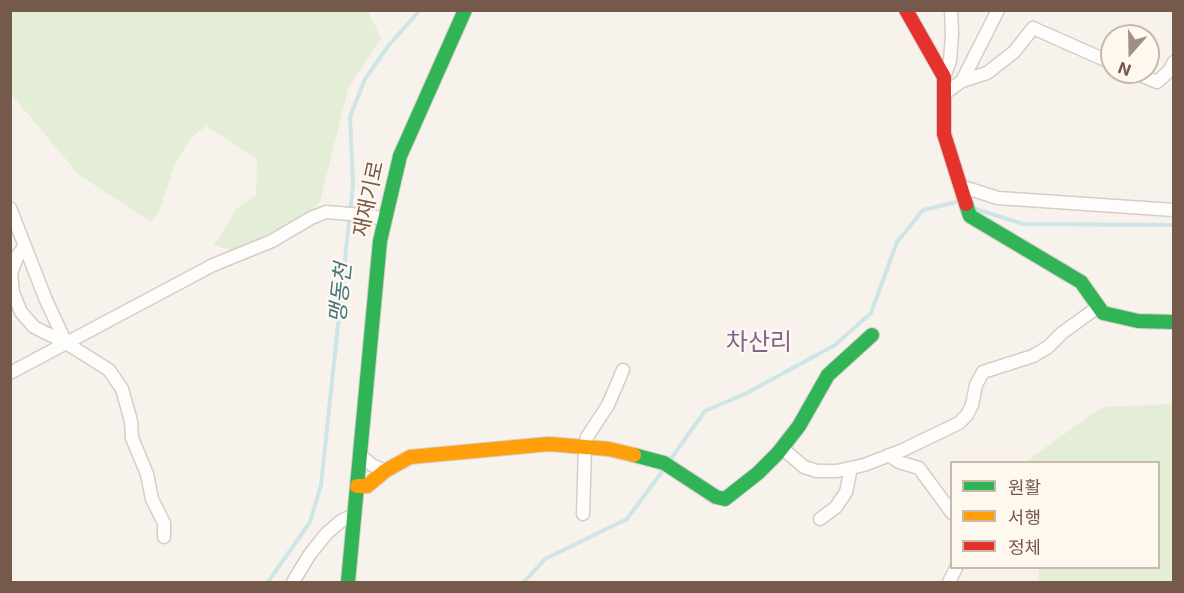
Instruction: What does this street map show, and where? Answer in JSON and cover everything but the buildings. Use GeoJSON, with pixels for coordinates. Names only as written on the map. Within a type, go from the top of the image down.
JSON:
{"type":"FeatureCollection","features":[{"type":"Feature","properties":{"kind":"street"},"geometry":{"type":"LineString","coordinates":[[906,10],[944,77]]}},
{"type":"Feature","properties":{"kind":"street"},"geometry":{"type":"LineString","coordinates":[[951,10],[950,61],[944,77],[944,134],[970,216],[1081,282],[1102,313],[1138,321],[1173,322]]}},
{"type":"Feature","properties":{"kind":"street"},"geometry":{"type":"LineString","coordinates":[[962,81],[998,10]]}},
{"type":"Feature","properties":{"kind":"street","name":"재재기로"},"geometry":{"type":"LineString","coordinates":[[348,582],[380,241],[400,156],[434,76],[464,14]]}},
{"type":"Feature","properties":{"kind":"street"},"geometry":{"type":"LineString","coordinates":[[944,94],[962,81],[987,73],[1014,52],[1033,28],[1100,58]]}},
{"type":"Feature","properties":{"kind":"street"},"geometry":{"type":"LineString","coordinates":[[1160,79],[1169,71],[1173,62]]}},
{"type":"Feature","properties":{"kind":"street"},"geometry":{"type":"LineString","coordinates":[[961,192],[998,198],[1173,210]]}},
{"type":"Feature","properties":{"kind":"street"},"geometry":{"type":"LineString","coordinates":[[10,208],[46,300],[66,343]]}},
{"type":"Feature","properties":{"kind":"street"},"geometry":{"type":"LineString","coordinates":[[10,373],[213,265],[272,241],[311,218],[326,212],[363,214],[385,219]]}},
{"type":"Feature","properties":{"kind":"street"},"geometry":{"type":"LineString","coordinates":[[25,246],[18,255],[11,273],[13,293],[21,312],[34,327],[66,343],[109,370],[122,389],[131,421],[132,438],[144,467],[152,498],[164,524],[164,537]]}},
{"type":"Feature","properties":{"kind":"street"},"geometry":{"type":"LineString","coordinates":[[782,448],[804,467],[817,471],[851,468],[890,454],[959,423],[967,415],[972,405],[976,385],[982,372],[1033,356],[1048,347],[1062,333],[1098,307]]}},
{"type":"Feature","properties":{"kind":"street"},"geometry":{"type":"LineString","coordinates":[[357,486],[367,486],[385,471],[410,457],[549,444],[609,449],[669,466],[716,497],[725,499],[759,473],[782,448],[799,426],[828,375],[872,335]]}},
{"type":"Feature","properties":{"kind":"street"},"geometry":{"type":"LineString","coordinates":[[583,514],[587,437],[608,405],[622,370]]}},
{"type":"Feature","properties":{"kind":"street"},"geometry":{"type":"LineString","coordinates":[[890,454],[899,462],[919,468],[950,512]]}},
{"type":"Feature","properties":{"kind":"street"},"geometry":{"type":"LineString","coordinates":[[360,455],[372,465],[385,471]]}},
{"type":"Feature","properties":{"kind":"street"},"geometry":{"type":"LineString","coordinates":[[820,519],[836,507],[846,492],[851,468]]}},
{"type":"Feature","properties":{"kind":"street"},"geometry":{"type":"LineString","coordinates":[[293,582],[310,554],[327,533],[341,521],[354,515]]}},
{"type":"Feature","properties":{"kind":"green space"},"geometry":{"type":"Polygon","coordinates":[[[10,11],[368,11],[381,38],[348,89],[320,202],[295,227],[233,251],[214,245],[237,208],[256,195],[257,159],[206,126],[191,138],[174,166],[159,212],[151,222],[79,175],[11,94],[10,11]]]}},
{"type":"Feature","properties":{"kind":"green space"},"geometry":{"type":"Polygon","coordinates":[[[1173,404],[1173,582],[1038,582],[1039,569],[1160,569],[1160,461],[1026,461],[1102,407],[1173,404]]]}},
{"type":"Feature","properties":{"kind":"waterway","name":"맹동천"},"geometry":{"type":"LineString","coordinates":[[268,582],[310,522],[321,485],[353,184],[350,117],[365,79],[389,45],[420,10]]}},
{"type":"Feature","properties":{"kind":"waterway"},"geometry":{"type":"LineString","coordinates":[[670,460],[705,411],[747,393],[835,345],[871,313],[897,242],[923,210],[960,203]]}},
{"type":"Feature","properties":{"kind":"waterway"},"geometry":{"type":"LineString","coordinates":[[973,208],[1023,224],[1174,225]]}},
{"type":"Feature","properties":{"kind":"waterway"},"geometry":{"type":"LineString","coordinates":[[524,582],[545,559],[627,519],[664,469]]}},
{"type":"Feature","properties":{"kind":"traffic: fast"},"geometry":{"type":"LineString","coordinates":[[348,582],[380,241],[400,156],[465,10]]}},
{"type":"Feature","properties":{"kind":"traffic: fast"},"geometry":{"type":"LineString","coordinates":[[966,204],[970,216],[1081,282],[1103,313],[1138,321],[1174,322]]}},
{"type":"Feature","properties":{"kind":"traffic: fast"},"geometry":{"type":"LineString","coordinates":[[634,455],[664,463],[716,497],[725,499],[758,473],[778,453],[799,426],[828,375],[872,335]]}},
{"type":"Feature","properties":{"kind":"traffic: slow"},"geometry":{"type":"LineString","coordinates":[[357,486],[367,486],[385,471],[410,457],[549,444],[609,449],[634,455]]}},
{"type":"Feature","properties":{"kind":"traffic: jam"},"geometry":{"type":"LineString","coordinates":[[906,10],[944,77],[944,134],[966,204]]}},
{"type":"Feature","properties":{"kind":"district","name":"차산리"},"geometry":{"type":"Point","coordinates":[759,343]}}]}
